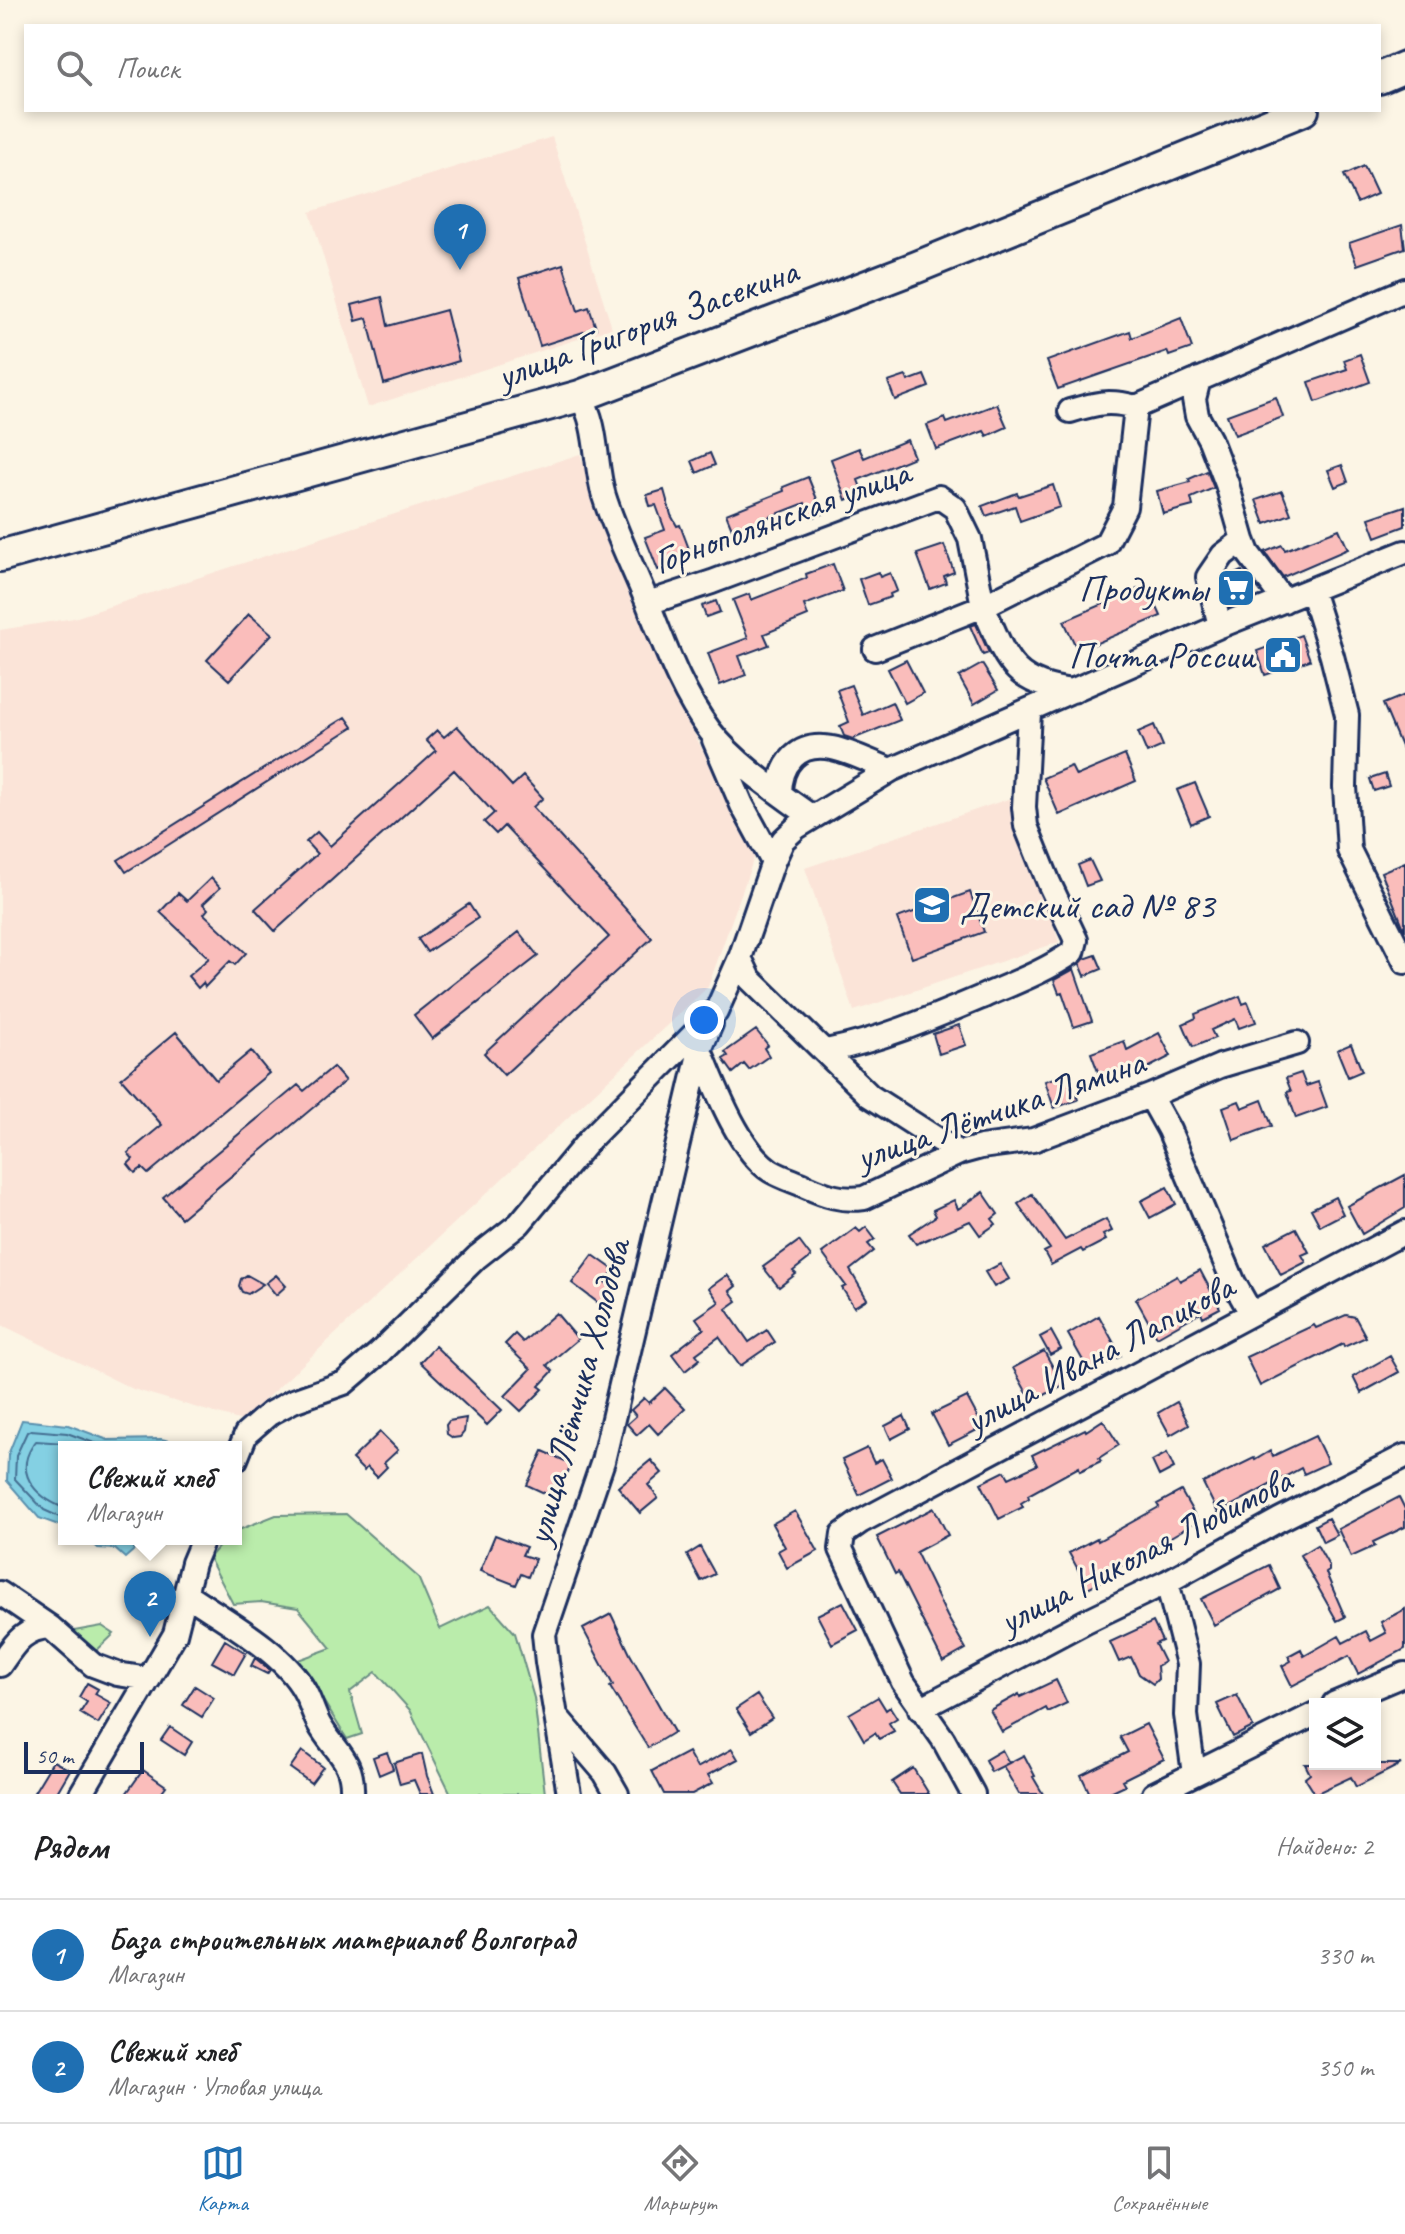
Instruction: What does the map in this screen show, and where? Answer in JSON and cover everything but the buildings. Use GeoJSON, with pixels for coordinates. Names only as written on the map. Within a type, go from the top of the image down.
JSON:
{"type":"FeatureCollection","features":[{"type":"Feature","properties":{"kind":"main road"},"geometry":{"type":"LineString","coordinates":[[1381,77],[1405,67]]}},
{"type":"Feature","properties":{"kind":"main road","name":"улица Григория Засекина"},"geometry":{"type":"LineString","coordinates":[[0,556],[580,396],[917,267],[1298,112]]}},
{"type":"Feature","properties":{"kind":"street"},"geometry":{"type":"LineString","coordinates":[[1070,411],[1102,402],[1136,407],[1405,290]]}},
{"type":"Feature","properties":{"kind":"street"},"geometry":{"type":"LineString","coordinates":[[1199,379],[1194,399],[1197,416],[1227,484],[1243,540],[1248,553],[1284,601]]}},
{"type":"Feature","properties":{"kind":"street"},"geometry":{"type":"LineString","coordinates":[[580,396],[590,412],[597,470],[605,499],[648,603],[682,683],[711,732],[742,805],[773,862]]}},
{"type":"Feature","properties":{"kind":"street"},"geometry":{"type":"LineString","coordinates":[[875,649],[983,606],[1106,544],[1125,507],[1136,407]]}},
{"type":"Feature","properties":{"kind":"street","name":"Горнополянская улица"},"geometry":{"type":"LineString","coordinates":[[648,603],[939,497],[955,508],[970,539],[983,606]]}},
{"type":"Feature","properties":{"kind":"street"},"geometry":{"type":"LineString","coordinates":[[1220,626],[1208,577],[1223,555],[1243,540]]}},
{"type":"Feature","properties":{"kind":"street","name":"улица Лётчика Холодова"},"geometry":{"type":"LineString","coordinates":[[569,1794],[544,1634],[603,1461],[700,1050],[740,958],[783,840],[812,817],[891,770],[1220,626],[1405,552]]}},
{"type":"Feature","properties":{"kind":"street"},"geometry":{"type":"LineString","coordinates":[[1311,590],[1347,715],[1345,787],[1349,850],[1405,962]]}},
{"type":"Feature","properties":{"kind":"street"},"geometry":{"type":"LineString","coordinates":[[983,606],[1005,656],[1022,677],[1047,689],[1073,692]]}},
{"type":"Feature","properties":{"kind":"street"},"geometry":{"type":"LineString","coordinates":[[826,1051],[876,1039],[924,1021],[1046,968],[1073,952],[1076,940],[1026,826],[1024,807],[1029,712]]}},
{"type":"Feature","properties":{"kind":"street"},"geometry":{"type":"LineString","coordinates":[[711,732],[780,794],[812,817]]}},
{"type":"Feature","properties":{"kind":"street"},"geometry":{"type":"LineString","coordinates":[[780,794],[780,777],[785,765],[799,753],[815,747],[832,748],[891,770]]}},
{"type":"Feature","properties":{"kind":"street"},"geometry":{"type":"LineString","coordinates":[[740,958],[750,979],[870,1096],[959,1153]]}},
{"type":"Feature","properties":{"kind":"street"},"geometry":{"type":"LineString","coordinates":[[242,1444],[246,1434],[269,1414],[293,1401],[344,1383],[379,1353],[477,1257],[519,1224],[590,1139],[716,1012]]}},
{"type":"Feature","properties":{"kind":"street","name":"улица Лётчика Лямина"},"geometry":{"type":"LineString","coordinates":[[700,1050],[718,1094],[750,1151],[770,1170],[829,1196],[847,1200],[864,1198],[959,1153],[1033,1140],[1220,1066],[1297,1043]]}},
{"type":"Feature","properties":{"kind":"street"},"geometry":{"type":"LineString","coordinates":[[1150,1096],[1169,1130],[1234,1283],[1251,1313]]}},
{"type":"Feature","properties":{"kind":"street","name":"улица Ивана Лапикова"},"geometry":{"type":"LineString","coordinates":[[920,1709],[903,1682],[841,1549],[843,1534],[860,1522],[1405,1232]]}},
{"type":"Feature","properties":{"kind":"street","name":"улица Николая Любимова"},"geometry":{"type":"LineString","coordinates":[[920,1709],[1405,1456]]}},
{"type":"Feature","properties":{"kind":"street"},"geometry":{"type":"LineString","coordinates":[[81,1794],[175,1634],[201,1545]]}},
{"type":"Feature","properties":{"kind":"street"},"geometry":{"type":"LineString","coordinates":[[1167,1582],[1188,1664],[1186,1715],[1194,1774]]}},
{"type":"Feature","properties":{"kind":"street"},"geometry":{"type":"LineString","coordinates":[[0,1593],[50,1627],[93,1665],[117,1674],[149,1679]]}},
{"type":"Feature","properties":{"kind":"street"},"geometry":{"type":"LineString","coordinates":[[185,1593],[278,1657],[303,1688],[319,1724],[344,1757],[353,1778],[352,1794]]}},
{"type":"Feature","properties":{"kind":"street"},"geometry":{"type":"LineString","coordinates":[[0,1665],[17,1641],[36,1627],[50,1627]]}},
{"type":"Feature","properties":{"kind":"street"},"geometry":{"type":"LineString","coordinates":[[1348,1698],[1405,1674]]}},
{"type":"Feature","properties":{"kind":"street"},"geometry":{"type":"LineString","coordinates":[[920,1709],[943,1739],[973,1794]]}},
{"type":"Feature","properties":{"kind":"street"},"geometry":{"type":"LineString","coordinates":[[1154,1794],[1309,1717]]}},
{"type":"Feature","properties":{"kind":"street"},"geometry":{"type":"LineString","coordinates":[[558,1718],[605,1773],[617,1794]]}},
{"type":"Feature","properties":{"kind":"shaded area"},"geometry":{"type":"Polygon","coordinates":[[[552,137],[612,328],[368,407],[310,212],[552,137]]]}},
{"type":"Feature","properties":{"kind":"shaded area"},"geometry":{"type":"Polygon","coordinates":[[[580,454],[676,697],[755,855],[708,987],[242,1421],[133,1389],[0,1324],[0,630],[74,618],[580,454]]]}},
{"type":"Feature","properties":{"kind":"shaded area","name":"Детский сад № 83"},"geometry":{"type":"Polygon","coordinates":[[[1011,798],[1059,942],[854,1011],[805,868],[1011,798]]]}},
{"type":"Feature","properties":{"kind":"green space"},"geometry":{"type":"Polygon","coordinates":[[[346,1514],[418,1577],[440,1629],[490,1605],[515,1633],[534,1698],[545,1794],[451,1794],[410,1710],[376,1672],[350,1692],[362,1734],[347,1739],[298,1660],[331,1648],[298,1608],[261,1602],[233,1604],[209,1558],[220,1545],[242,1545],[242,1529],[276,1515],[346,1514]]]}},
{"type":"Feature","properties":{"kind":"green space"},"geometry":{"type":"Polygon","coordinates":[[[102,1626],[114,1634],[92,1655],[74,1631],[102,1626]]]}},
{"type":"Feature","properties":{"kind":"water"},"geometry":{"type":"Polygon","coordinates":[[[22,1420],[68,1425],[108,1440],[170,1441],[58,1441],[58,1525],[39,1518],[7,1481],[8,1455],[22,1420]]]}},
{"type":"Feature","properties":{"kind":"water"},"geometry":{"type":"Polygon","coordinates":[[[95,1545],[135,1545],[125,1558],[115,1549],[95,1545]]]}},
{"type":"Feature","properties":{"kind":"place","name":"База строительных материалов Волгоград"},"geometry":{"type":"Point","coordinates":[460,270]}},
{"type":"Feature","properties":{"kind":"place","name":"Продукты"},"geometry":{"type":"Point","coordinates":[1236,588]}},
{"type":"Feature","properties":{"kind":"place","name":"Почта России"},"geometry":{"type":"Point","coordinates":[1283,655]}},
{"type":"Feature","properties":{"kind":"place","name":"Детский сад № 83"},"geometry":{"type":"Point","coordinates":[932,905]}},
{"type":"Feature","properties":{"kind":"place","name":"Свежий хлеб"},"geometry":{"type":"Point","coordinates":[150,1637]}}]}
